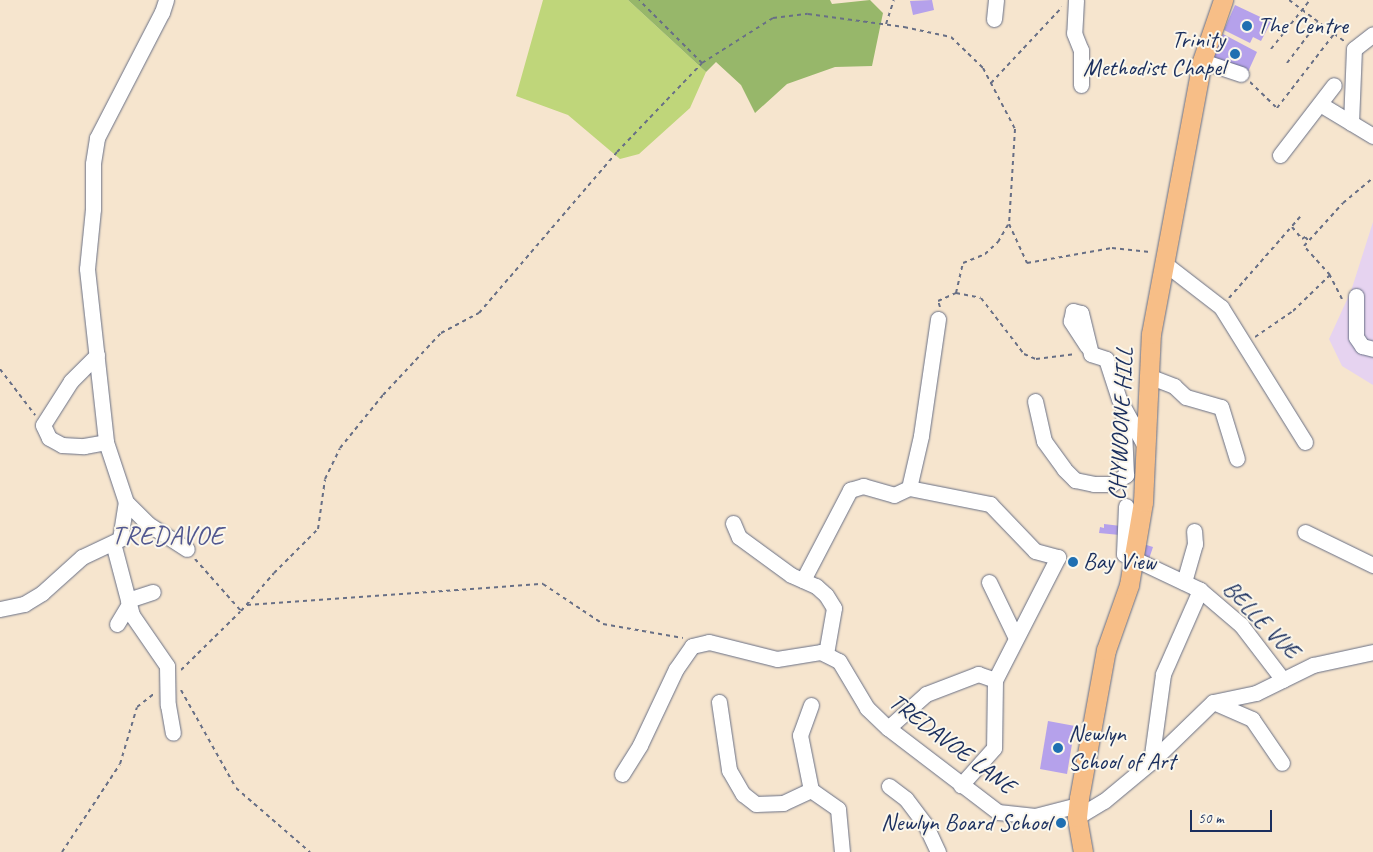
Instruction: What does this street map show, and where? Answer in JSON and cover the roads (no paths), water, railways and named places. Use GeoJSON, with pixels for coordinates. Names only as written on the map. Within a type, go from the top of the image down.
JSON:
{"type":"FeatureCollection","features":[{"type":"Feature","properties":{"kind":"main road","name":"CHYWOONE HILL"},"geometry":{"type":"LineString","coordinates":[[1078,851],[1078,811],[1106,650],[1129,585],[1132,557],[1143,502],[1151,377],[1151,334],[1164,258],[1192,126],[1202,61],[1224,0]]}},
{"type":"Feature","properties":{"kind":"street"},"geometry":{"type":"LineString","coordinates":[[166,0],[116,107],[97,138],[93,164],[93,210],[87,270],[106,442],[126,502],[148,524],[187,549]]}},
{"type":"Feature","properties":{"kind":"street"},"geometry":{"type":"LineString","coordinates":[[994,19],[996,0]]}},
{"type":"Feature","properties":{"kind":"street"},"geometry":{"type":"LineString","coordinates":[[1069,3],[1074,33],[1081,50],[1081,85]]}},
{"type":"Feature","properties":{"kind":"street"},"geometry":{"type":"LineString","coordinates":[[1351,123],[1354,49],[1373,34]]}},
{"type":"Feature","properties":{"kind":"street"},"geometry":{"type":"LineString","coordinates":[[1202,61],[1241,74]]}},
{"type":"Feature","properties":{"kind":"street"},"geometry":{"type":"LineString","coordinates":[[1280,155],[1334,85]]}},
{"type":"Feature","properties":{"kind":"street"},"geometry":{"type":"LineString","coordinates":[[1320,104],[1373,136]]}},
{"type":"Feature","properties":{"kind":"street"},"geometry":{"type":"LineString","coordinates":[[1164,258],[1221,307],[1305,442]]}},
{"type":"Feature","properties":{"kind":"street"},"geometry":{"type":"LineString","coordinates":[[1349,299],[1356,338],[1362,346],[1373,349]]}},
{"type":"Feature","properties":{"kind":"street"},"geometry":{"type":"LineString","coordinates":[[909,488],[921,436],[938,319]]}},
{"type":"Feature","properties":{"kind":"street"},"geometry":{"type":"LineString","coordinates":[[1089,350],[1106,359],[1123,407],[1147,450]]}},
{"type":"Feature","properties":{"kind":"street"},"geometry":{"type":"LineString","coordinates":[[97,355],[71,381],[42,425],[49,438],[62,444],[84,446],[106,442]]}},
{"type":"Feature","properties":{"kind":"street"},"geometry":{"type":"LineString","coordinates":[[1151,377],[1174,386],[1186,397],[1221,407],[1236,459]]}},
{"type":"Feature","properties":{"kind":"street"},"geometry":{"type":"LineString","coordinates":[[1035,401],[1044,441],[1064,469],[1075,480],[1094,484],[1112,484],[1126,475],[1123,407]]}},
{"type":"Feature","properties":{"kind":"street"},"geometry":{"type":"LineString","coordinates":[[803,580],[850,490],[863,486],[894,495],[909,488],[990,504],[1035,552],[1058,558],[1015,636],[995,680],[994,748],[962,784]]}},
{"type":"Feature","properties":{"kind":"street"},"geometry":{"type":"LineString","coordinates":[[126,502],[116,541],[128,602],[135,620],[164,660],[169,682],[168,705],[173,733]]}},
{"type":"Feature","properties":{"kind":"street"},"geometry":{"type":"LineString","coordinates":[[1126,506],[1124,554],[1132,557]]}},
{"type":"Feature","properties":{"kind":"street"},"geometry":{"type":"LineString","coordinates":[[622,774],[640,745],[676,669],[702,643],[777,659],[821,652],[826,654],[834,608],[826,595],[803,580],[790,575],[740,537],[733,523]]}},
{"type":"Feature","properties":{"kind":"street"},"geometry":{"type":"LineString","coordinates":[[0,609],[24,604],[42,593],[82,557],[148,524]]}},
{"type":"Feature","properties":{"kind":"street"},"geometry":{"type":"LineString","coordinates":[[1184,582],[1195,544],[1194,530]]}},
{"type":"Feature","properties":{"kind":"street"},"geometry":{"type":"LineString","coordinates":[[1305,532],[1373,565]]}},
{"type":"Feature","properties":{"kind":"street","name":"BELLE VUE"},"geometry":{"type":"LineString","coordinates":[[1132,557],[1200,590],[1241,625],[1283,680],[1314,666],[1367,653]]}},
{"type":"Feature","properties":{"kind":"street"},"geometry":{"type":"LineString","coordinates":[[989,582],[1015,636]]}},
{"type":"Feature","properties":{"kind":"street"},"geometry":{"type":"LineString","coordinates":[[1151,762],[1163,674],[1200,590]]}},
{"type":"Feature","properties":{"kind":"street"},"geometry":{"type":"LineString","coordinates":[[117,624],[128,602],[153,592]]}},
{"type":"Feature","properties":{"kind":"street","name":"TREDAVOE LANE"},"geometry":{"type":"LineString","coordinates":[[826,654],[839,661],[867,708],[888,728],[998,812],[1019,816],[1078,811],[1104,801],[1151,762],[1213,702]]}},
{"type":"Feature","properties":{"kind":"street"},"geometry":{"type":"LineString","coordinates":[[888,728],[926,694],[978,674],[995,680]]}},
{"type":"Feature","properties":{"kind":"street"},"geometry":{"type":"LineString","coordinates":[[1213,702],[1256,693],[1283,680]]}},
{"type":"Feature","properties":{"kind":"street"},"geometry":{"type":"LineString","coordinates":[[719,702],[729,770],[743,794],[756,804],[783,803],[811,790]]}},
{"type":"Feature","properties":{"kind":"street"},"geometry":{"type":"LineString","coordinates":[[1213,702],[1252,719],[1282,763]]}},
{"type":"Feature","properties":{"kind":"street"},"geometry":{"type":"LineString","coordinates":[[811,705],[800,735],[811,790],[838,809],[842,852]]}},
{"type":"Feature","properties":{"kind":"street"},"geometry":{"type":"LineString","coordinates":[[890,786],[906,799],[925,824],[938,852]]}},
{"type":"Feature","properties":{"kind":"place","name":"The Centre"},"geometry":{"type":"Point","coordinates":[1247,26]}},
{"type":"Feature","properties":{"kind":"place","name":"Trinity Methodist Chapel"},"geometry":{"type":"Point","coordinates":[1235,54]}},
{"type":"Feature","properties":{"kind":"place","name":"Bay View"},"geometry":{"type":"Point","coordinates":[1073,562]}},
{"type":"Feature","properties":{"kind":"place","name":"Newlyn School of Art"},"geometry":{"type":"Point","coordinates":[1058,748]}},
{"type":"Feature","properties":{"kind":"place","name":"Newlyn Board School"},"geometry":{"type":"Point","coordinates":[1061,823]}},
{"type":"Feature","properties":{"kind":"district","name":"TREDAVOE"},"geometry":{"type":"Point","coordinates":[168,536]}}]}
